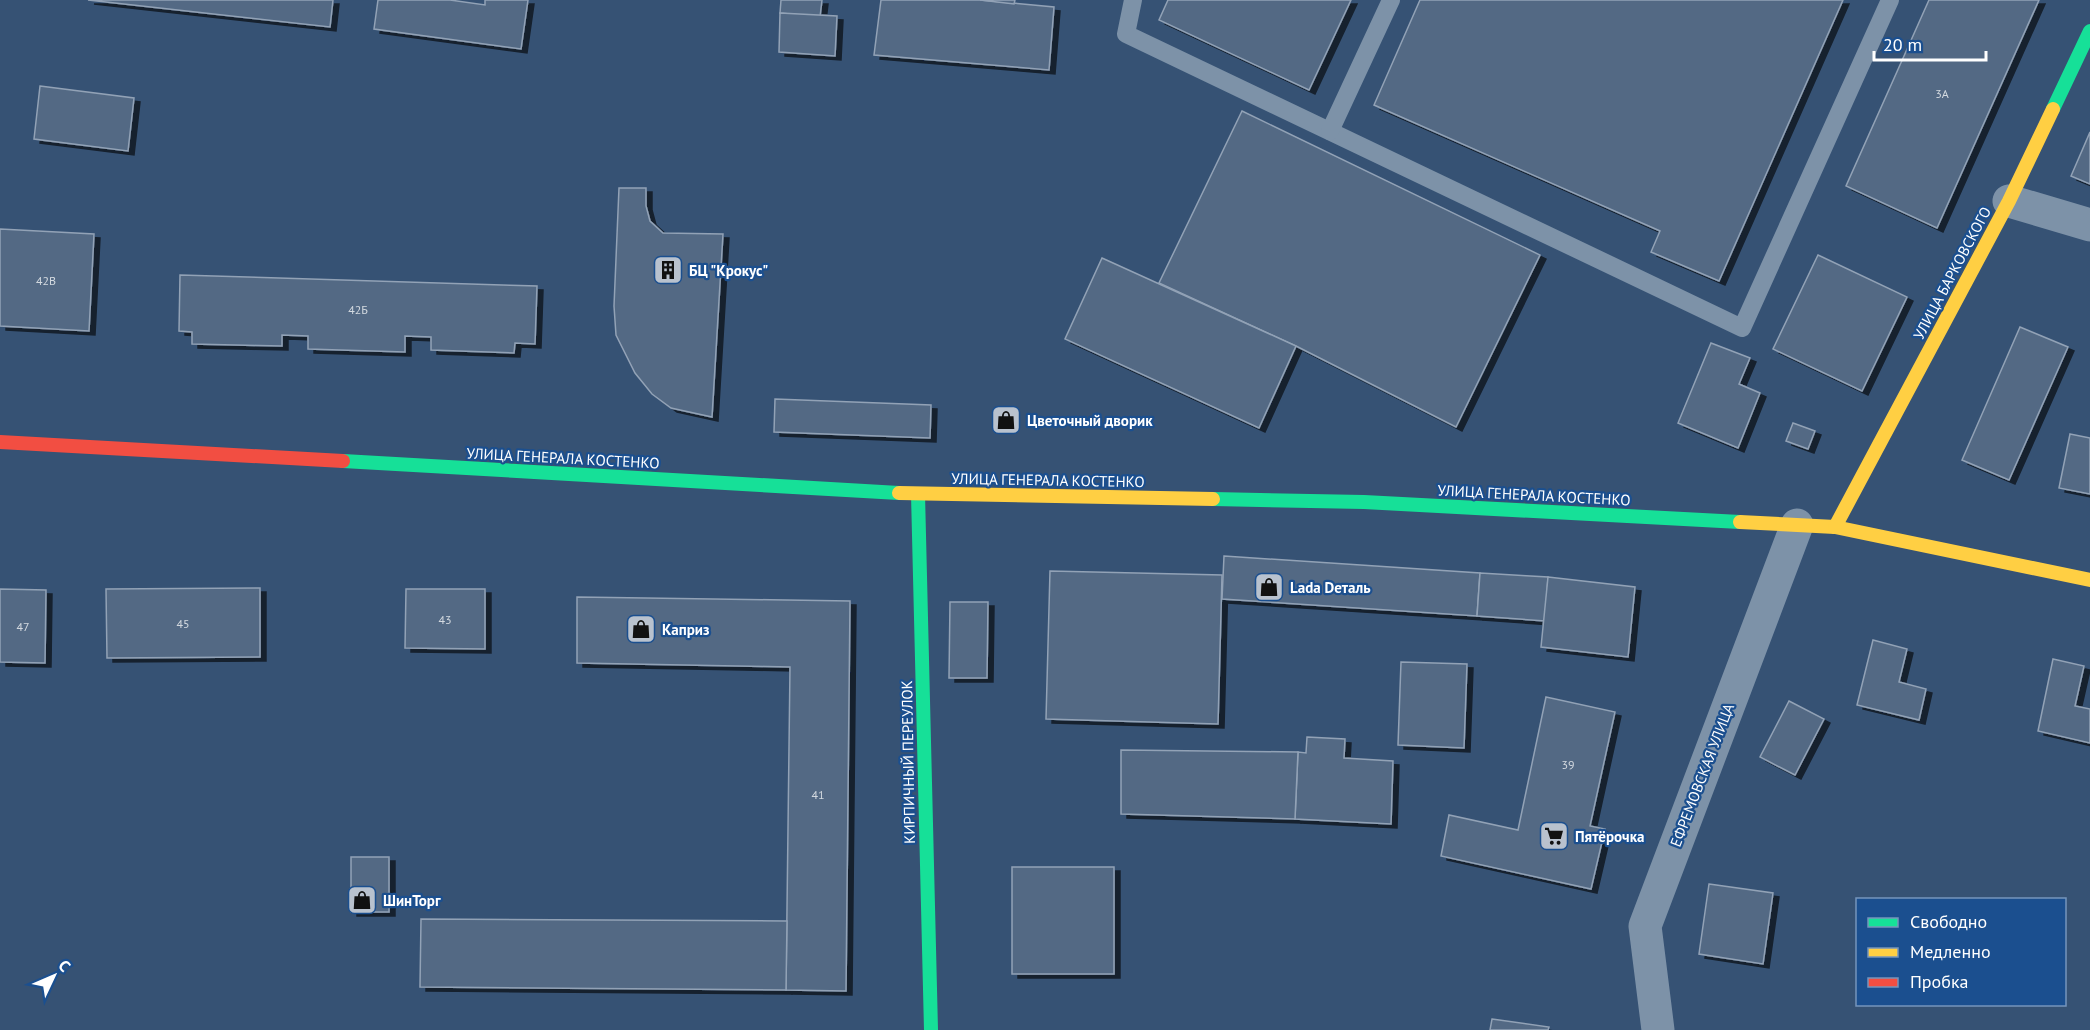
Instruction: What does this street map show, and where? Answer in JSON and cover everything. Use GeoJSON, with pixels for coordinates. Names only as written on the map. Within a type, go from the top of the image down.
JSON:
{"type":"FeatureCollection","features":[{"type":"Feature","properties":{"kind":"main road","name":"УЛИЦА БАРКОВСКОГО"},"geometry":{"type":"LineString","coordinates":[[1835,527],[2009,201],[2090,31]]}},
{"type":"Feature","properties":{"kind":"main road","name":"УЛИЦА ГЕНЕРАЛА КОСТЕНКО"},"geometry":{"type":"LineString","coordinates":[[0,442],[918,494],[1364,502],[1835,527],[2090,580]]}},
{"type":"Feature","properties":{"kind":"main road","name":"КИРПИЧНЫЙ ПЕРЕУЛОК"},"geometry":{"type":"LineString","coordinates":[[918,494],[931,1030]]}},
{"type":"Feature","properties":{"kind":"street"},"geometry":{"type":"LineString","coordinates":[[2009,201],[2090,225]]}},
{"type":"Feature","properties":{"kind":"street","name":"ЕФРЕМОВСКАЯ УЛИЦА"},"geometry":{"type":"LineString","coordinates":[[1658,1030],[1646,926],[1797,525]]}},
{"type":"Feature","properties":{"kind":"lane"},"geometry":{"type":"LineString","coordinates":[[1133,0],[1126,34],[1742,328],[1890,0]]}},
{"type":"Feature","properties":{"kind":"lane"},"geometry":{"type":"LineString","coordinates":[[1330,131],[1391,0]]}},
{"type":"Feature","properties":{"kind":"building"},"geometry":{"type":"Polygon","coordinates":[[[88,0],[333,0],[330,27],[88,0]]]}},
{"type":"Feature","properties":{"kind":"building"},"geometry":{"type":"Polygon","coordinates":[[[378,0],[450,0],[485,5],[485,0],[528,0],[521,49],[374,29],[378,0]]]}},
{"type":"Feature","properties":{"kind":"building"},"geometry":{"type":"Polygon","coordinates":[[[781,0],[822,0],[820,17],[780,13],[781,0]]]}},
{"type":"Feature","properties":{"kind":"building"},"geometry":{"type":"Polygon","coordinates":[[[881,0],[980,0],[1054,7],[1049,70],[874,55],[881,0]]]}},
{"type":"Feature","properties":{"kind":"building"},"geometry":{"type":"Polygon","coordinates":[[[980,0],[1015,0],[1014,4],[980,0]]]}},
{"type":"Feature","properties":{"kind":"building"},"geometry":{"type":"Polygon","coordinates":[[[1168,0],[1351,0],[1309,90],[1159,20],[1168,0]]]}},
{"type":"Feature","properties":{"kind":"building"},"geometry":{"type":"Polygon","coordinates":[[[1420,0],[1843,0],[1719,281],[1651,252],[1660,231],[1374,105],[1420,0]]]}},
{"type":"Feature","properties":{"kind":"building"},"geometry":{"type":"Polygon","coordinates":[[[1929,0],[2039,0],[1937,228],[1846,186],[1929,0]]]}},
{"type":"Feature","properties":{"kind":"building"},"geometry":{"type":"Polygon","coordinates":[[[780,13],[837,16],[835,56],[779,52],[780,13]]]}},
{"type":"Feature","properties":{"kind":"building"},"geometry":{"type":"Polygon","coordinates":[[[40,86],[134,98],[128,151],[34,139],[40,86]]]}},
{"type":"Feature","properties":{"kind":"building"},"geometry":{"type":"Polygon","coordinates":[[[1242,111],[1540,255],[1456,427],[1296,346],[1159,283],[1242,111]]]}},
{"type":"Feature","properties":{"kind":"building"},"geometry":{"type":"Polygon","coordinates":[[[2090,132],[2090,184],[2071,176],[2090,132]]]}},
{"type":"Feature","properties":{"kind":"building","name":"БЦ \"Крокус\""},"geometry":{"type":"Polygon","coordinates":[[[619,188],[646,188],[646,206],[650,221],[663,233],[723,234],[712,417],[671,408],[652,394],[635,373],[616,335],[614,306],[619,188]]]}},
{"type":"Feature","properties":{"kind":"building"},"geometry":{"type":"Polygon","coordinates":[[[0,229],[94,234],[89,331],[0,326],[0,229]]]}},
{"type":"Feature","properties":{"kind":"building"},"geometry":{"type":"Polygon","coordinates":[[[1818,255],[1907,297],[1862,391],[1773,349],[1818,255]]]}},
{"type":"Feature","properties":{"kind":"building"},"geometry":{"type":"Polygon","coordinates":[[[1102,258],[1296,346],[1259,428],[1065,339],[1102,258]]]}},
{"type":"Feature","properties":{"kind":"building"},"geometry":{"type":"Polygon","coordinates":[[[180,275],[537,286],[535,344],[515,343],[514,353],[431,350],[431,337],[405,336],[405,352],[308,349],[308,336],[282,335],[282,346],[192,344],[192,332],[179,331],[180,275]]]}},
{"type":"Feature","properties":{"kind":"building"},"geometry":{"type":"Polygon","coordinates":[[[2020,327],[2068,347],[2009,480],[1962,460],[2020,327]]]}},
{"type":"Feature","properties":{"kind":"building"},"geometry":{"type":"Polygon","coordinates":[[[1711,343],[1750,358],[1739,384],[1760,393],[1738,448],[1678,423],[1711,343]]]}},
{"type":"Feature","properties":{"kind":"building"},"geometry":{"type":"Polygon","coordinates":[[[775,399],[931,405],[930,438],[774,432],[775,399]]]}},
{"type":"Feature","properties":{"kind":"building"},"geometry":{"type":"Polygon","coordinates":[[[1793,423],[1815,431],[1808,449],[1786,441],[1793,423]]]}},
{"type":"Feature","properties":{"kind":"building"},"geometry":{"type":"Polygon","coordinates":[[[2070,434],[2090,438],[2090,494],[2059,488],[2070,434]]]}},
{"type":"Feature","properties":{"kind":"building"},"geometry":{"type":"Polygon","coordinates":[[[1224,556],[1480,573],[1477,616],[1222,599],[1224,556]]]}},
{"type":"Feature","properties":{"kind":"building"},"geometry":{"type":"Polygon","coordinates":[[[1050,571],[1222,575],[1218,724],[1046,719],[1050,571]]]}},
{"type":"Feature","properties":{"kind":"building"},"geometry":{"type":"Polygon","coordinates":[[[1480,573],[1548,577],[1545,621],[1477,616],[1480,573]]]}},
{"type":"Feature","properties":{"kind":"building"},"geometry":{"type":"Polygon","coordinates":[[[1548,577],[1635,587],[1628,657],[1541,647],[1548,577]]]}},
{"type":"Feature","properties":{"kind":"building"},"geometry":{"type":"Polygon","coordinates":[[[260,588],[260,657],[107,658],[106,589],[260,588]]]}},
{"type":"Feature","properties":{"kind":"building"},"geometry":{"type":"Polygon","coordinates":[[[0,589],[46,590],[45,663],[0,662],[0,589]]]}},
{"type":"Feature","properties":{"kind":"building"},"geometry":{"type":"Polygon","coordinates":[[[406,589],[485,589],[485,649],[405,648],[406,589]]]}},
{"type":"Feature","properties":{"kind":"building"},"geometry":{"type":"Polygon","coordinates":[[[577,597],[850,601],[846,991],[786,990],[790,667],[577,663],[577,597]]]}},
{"type":"Feature","properties":{"kind":"building"},"geometry":{"type":"Polygon","coordinates":[[[950,602],[988,602],[987,678],[949,678],[950,602]]]}},
{"type":"Feature","properties":{"kind":"building"},"geometry":{"type":"Polygon","coordinates":[[[1873,640],[1907,649],[1899,682],[1926,689],[1919,720],[1857,705],[1873,640]]]}},
{"type":"Feature","properties":{"kind":"building"},"geometry":{"type":"Polygon","coordinates":[[[2053,659],[2084,666],[2075,706],[2090,709],[2090,743],[2038,731],[2053,659]]]}},
{"type":"Feature","properties":{"kind":"building"},"geometry":{"type":"Polygon","coordinates":[[[1401,662],[1467,664],[1464,748],[1398,745],[1401,662]]]}},
{"type":"Feature","properties":{"kind":"building"},"geometry":{"type":"Polygon","coordinates":[[[1546,697],[1615,712],[1590,826],[1605,829],[1591,889],[1441,856],[1449,815],[1518,830],[1546,697]]]}},
{"type":"Feature","properties":{"kind":"building"},"geometry":{"type":"Polygon","coordinates":[[[1789,701],[1824,719],[1795,775],[1760,757],[1789,701]]]}},
{"type":"Feature","properties":{"kind":"building"},"geometry":{"type":"Polygon","coordinates":[[[1307,737],[1345,739],[1344,758],[1393,761],[1391,824],[1295,819],[1298,752],[1306,753],[1307,737]]]}},
{"type":"Feature","properties":{"kind":"building"},"geometry":{"type":"Polygon","coordinates":[[[1121,750],[1298,752],[1295,819],[1121,814],[1121,750]]]}},
{"type":"Feature","properties":{"kind":"building"},"geometry":{"type":"Polygon","coordinates":[[[351,857],[389,857],[389,912],[351,912],[351,857]]]}},
{"type":"Feature","properties":{"kind":"building"},"geometry":{"type":"Polygon","coordinates":[[[1012,867],[1114,867],[1114,974],[1012,974],[1012,867]]]}},
{"type":"Feature","properties":{"kind":"building"},"geometry":{"type":"Polygon","coordinates":[[[1709,884],[1773,893],[1763,964],[1699,954],[1709,884]]]}},
{"type":"Feature","properties":{"kind":"building"},"geometry":{"type":"Polygon","coordinates":[[[421,919],[787,921],[786,990],[420,987],[421,919]]]}},
{"type":"Feature","properties":{"kind":"building"},"geometry":{"type":"Polygon","coordinates":[[[1492,1019],[1549,1027],[1548,1030],[1490,1030],[1492,1019]]]}},
{"type":"Feature","properties":{"kind":"traffic: fast"},"geometry":{"type":"LineString","coordinates":[[2053,109],[2090,31]]}},
{"type":"Feature","properties":{"kind":"traffic: fast"},"geometry":{"type":"LineString","coordinates":[[343,461],[899,493]]}},
{"type":"Feature","properties":{"kind":"traffic: fast"},"geometry":{"type":"LineString","coordinates":[[918,494],[931,1030]]}},
{"type":"Feature","properties":{"kind":"traffic: fast"},"geometry":{"type":"LineString","coordinates":[[1213,499],[1364,502],[1740,522]]}},
{"type":"Feature","properties":{"kind":"traffic: slow"},"geometry":{"type":"LineString","coordinates":[[1835,527],[2009,201],[2053,109]]}},
{"type":"Feature","properties":{"kind":"traffic: slow"},"geometry":{"type":"LineString","coordinates":[[899,493],[1213,499]]}},
{"type":"Feature","properties":{"kind":"traffic: slow"},"geometry":{"type":"LineString","coordinates":[[1740,522],[1835,527],[2090,580]]}},
{"type":"Feature","properties":{"kind":"traffic: jam"},"geometry":{"type":"LineString","coordinates":[[0,442],[343,461]]}},
{"type":"Feature","properties":{"kind":"place","name":"БЦ \"Крокус\""},"geometry":{"type":"Point","coordinates":[668,270]}},
{"type":"Feature","properties":{"kind":"place","name":"Цветочный дворик"},"geometry":{"type":"Point","coordinates":[1006,420]}},
{"type":"Feature","properties":{"kind":"place","name":"Lada Dеталь"},"geometry":{"type":"Point","coordinates":[1269,587]}},
{"type":"Feature","properties":{"kind":"place","name":"Каприз"},"geometry":{"type":"Point","coordinates":[641,629]}},
{"type":"Feature","properties":{"kind":"place","name":"Пятёрочка"},"geometry":{"type":"Point","coordinates":[1554,836]}},
{"type":"Feature","properties":{"kind":"place","name":"ШинТорг"},"geometry":{"type":"Point","coordinates":[362,900]}}]}
